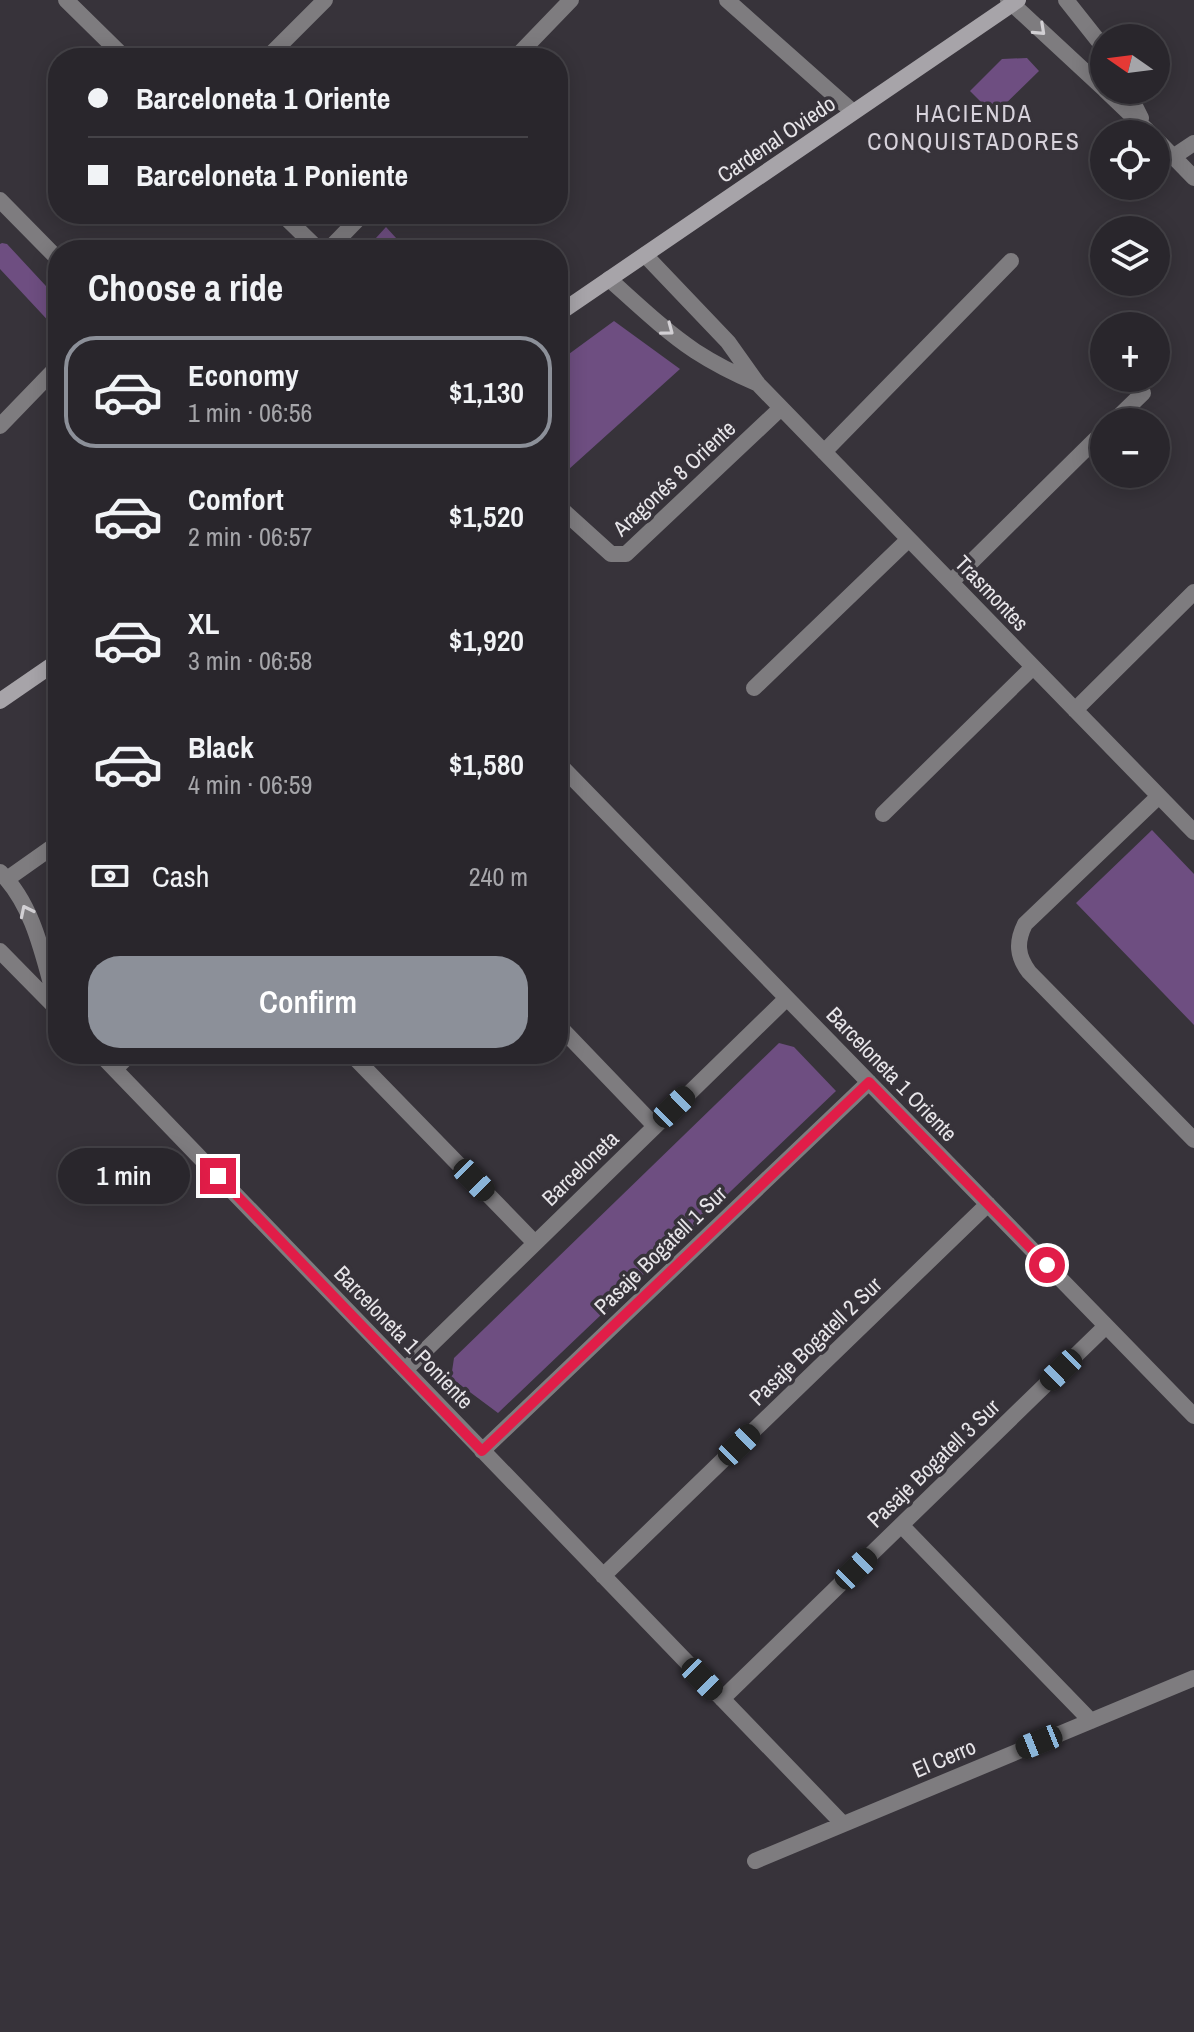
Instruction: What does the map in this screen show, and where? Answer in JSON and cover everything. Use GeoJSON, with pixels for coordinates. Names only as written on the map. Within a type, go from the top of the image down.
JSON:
{"type":"FeatureCollection","features":[{"type":"Feature","properties":{"kind":"street"},"geometry":{"type":"LineString","coordinates":[[277,48],[325,0]]}},
{"type":"Feature","properties":{"kind":"street"},"geometry":{"type":"LineString","coordinates":[[525,48],[571,0]]}},
{"type":"Feature","properties":{"kind":"street"},"geometry":{"type":"LineString","coordinates":[[727,0],[853,112]]}},
{"type":"Feature","properties":{"kind":"street"},"geometry":{"type":"LineString","coordinates":[[1066,0],[1090,30]]}},
{"type":"Feature","properties":{"kind":"street"},"geometry":{"type":"LineString","coordinates":[[70,1],[115,48]]}},
{"type":"Feature","properties":{"kind":"street"},"geometry":{"type":"LineString","coordinates":[[1013,1],[1090,76]]}},
{"type":"Feature","properties":{"kind":"street","name":"Cardenal Oviedo"},"geometry":{"type":"LineString","coordinates":[[568,307],[1013,1]]}},
{"type":"Feature","properties":{"kind":"street"},"geometry":{"type":"LineString","coordinates":[[1119,104],[1137,120]]}},
{"type":"Feature","properties":{"kind":"street"},"geometry":{"type":"LineString","coordinates":[[1173,157],[1194,143]]}},
{"type":"Feature","properties":{"kind":"street"},"geometry":{"type":"LineString","coordinates":[[1170,154],[1194,178]]}},
{"type":"Feature","properties":{"kind":"street"},"geometry":{"type":"LineString","coordinates":[[0,200],[48,249]]}},
{"type":"Feature","properties":{"kind":"street"},"geometry":{"type":"LineString","coordinates":[[292,224],[309,240]]}},
{"type":"Feature","properties":{"kind":"street"},"geometry":{"type":"LineString","coordinates":[[338,240],[353,224]]}},
{"type":"Feature","properties":{"kind":"street","name":"Trasmontes"},"geometry":{"type":"LineString","coordinates":[[645,255],[728,342],[758,384],[1194,832]]}},
{"type":"Feature","properties":{"kind":"street"},"geometry":{"type":"LineString","coordinates":[[824,452],[1011,261]]}},
{"type":"Feature","properties":{"kind":"street","name":"Trasmontes"},"geometry":{"type":"LineString","coordinates":[[609,279],[695,351],[758,384]]}},
{"type":"Feature","properties":{"kind":"street"},"geometry":{"type":"LineString","coordinates":[[0,426],[48,376]]}},
{"type":"Feature","properties":{"kind":"street"},"geometry":{"type":"LineString","coordinates":[[1127,408],[1143,393]]}},
{"type":"Feature","properties":{"kind":"street","name":"Aragonés 8 Oriente"},"geometry":{"type":"LineString","coordinates":[[568,515],[611,554],[626,554],[781,408]]}},
{"type":"Feature","properties":{"kind":"street"},"geometry":{"type":"LineString","coordinates":[[951,582],[1090,445]]}},
{"type":"Feature","properties":{"kind":"street"},"geometry":{"type":"LineString","coordinates":[[754,688],[909,539]]}},
{"type":"Feature","properties":{"kind":"street"},"geometry":{"type":"LineString","coordinates":[[1075,710],[1194,592]]}},
{"type":"Feature","properties":{"kind":"street"},"geometry":{"type":"LineString","coordinates":[[883,814],[1033,667]]}},
{"type":"Feature","properties":{"kind":"street"},"geometry":{"type":"LineString","coordinates":[[0,701],[48,668]]}},
{"type":"Feature","properties":{"kind":"street","name":"Barceloneta 1 Oriente"},"geometry":{"type":"LineString","coordinates":[[568,773],[1194,1416]]}},
{"type":"Feature","properties":{"kind":"street"},"geometry":{"type":"LineString","coordinates":[[1159,796],[1033,916],[1020,933],[1019,954],[1029,972],[1194,1140]]}},
{"type":"Feature","properties":{"kind":"street"},"geometry":{"type":"LineString","coordinates":[[48,849],[3,875],[22,901],[36,932],[48,975]]}},
{"type":"Feature","properties":{"kind":"street"},"geometry":{"type":"LineString","coordinates":[[0,951],[48,1000]]}},
{"type":"Feature","properties":{"kind":"street","name":"Barceloneta"},"geometry":{"type":"LineString","coordinates":[[405,1370],[787,998]]}},
{"type":"Feature","properties":{"kind":"street"},"geometry":{"type":"LineString","coordinates":[[568,1035],[655,1126]]}},
{"type":"Feature","properties":{"kind":"street","name":"Barceloneta 1 Poniente"},"geometry":{"type":"LineString","coordinates":[[110,1064],[843,1824]]}},
{"type":"Feature","properties":{"kind":"street"},"geometry":{"type":"LineString","coordinates":[[115,1069],[120,1064]]}},
{"type":"Feature","properties":{"kind":"street"},"geometry":{"type":"LineString","coordinates":[[361,1064],[535,1243]]}},
{"type":"Feature","properties":{"kind":"street","name":"Pasaje Bogatell 1 Sur"},"geometry":{"type":"LineString","coordinates":[[482,1451],[869,1082]]}},
{"type":"Feature","properties":{"kind":"street","name":"Pasaje Bogatell 2 Sur"},"geometry":{"type":"LineString","coordinates":[[603,1576],[988,1204]]}},
{"type":"Feature","properties":{"kind":"street","name":"Pasaje Bogatell 3 Sur"},"geometry":{"type":"LineString","coordinates":[[722,1699],[1106,1326]]}},
{"type":"Feature","properties":{"kind":"street"},"geometry":{"type":"LineString","coordinates":[[901,1525],[1091,1721]]}},
{"type":"Feature","properties":{"kind":"street","name":"El Cerro"},"geometry":{"type":"LineString","coordinates":[[755,1861],[1194,1678]]}},
{"type":"Feature","properties":{"kind":"shaded area"},"geometry":{"type":"Polygon","coordinates":[[[1027,58],[1039,71],[994,115],[970,91],[1002,59],[1027,58]]]}},
{"type":"Feature","properties":{"kind":"shaded area"},"geometry":{"type":"Polygon","coordinates":[[[386,227],[398,240],[374,240],[386,227]]]}},
{"type":"Feature","properties":{"kind":"shaded area"},"geometry":{"type":"Polygon","coordinates":[[[0,244],[7,244],[48,288],[48,320],[0,269],[0,244]]]}},
{"type":"Feature","properties":{"kind":"shaded area"},"geometry":{"type":"Polygon","coordinates":[[[614,321],[680,369],[568,470],[568,355],[614,321]]]}},
{"type":"Feature","properties":{"kind":"shaded area"},"geometry":{"type":"Polygon","coordinates":[[[1152,830],[1194,874],[1194,1025],[1076,903],[1152,830]]]}},
{"type":"Feature","properties":{"kind":"shaded area"},"geometry":{"type":"Polygon","coordinates":[[[779,1043],[794,1047],[836,1091],[498,1413],[451,1378],[454,1358],[779,1043]]]}},
{"type":"Feature","properties":{"kind":"district","name":"HACIENDA CONQUISTADORES"},"geometry":{"type":"Point","coordinates":[974,127]}},
{"type":"Feature","properties":{"kind":"route"},"geometry":{"type":"LineString","coordinates":[[218,1176],[482,1451],[869,1082],[1047,1265]]}}]}
